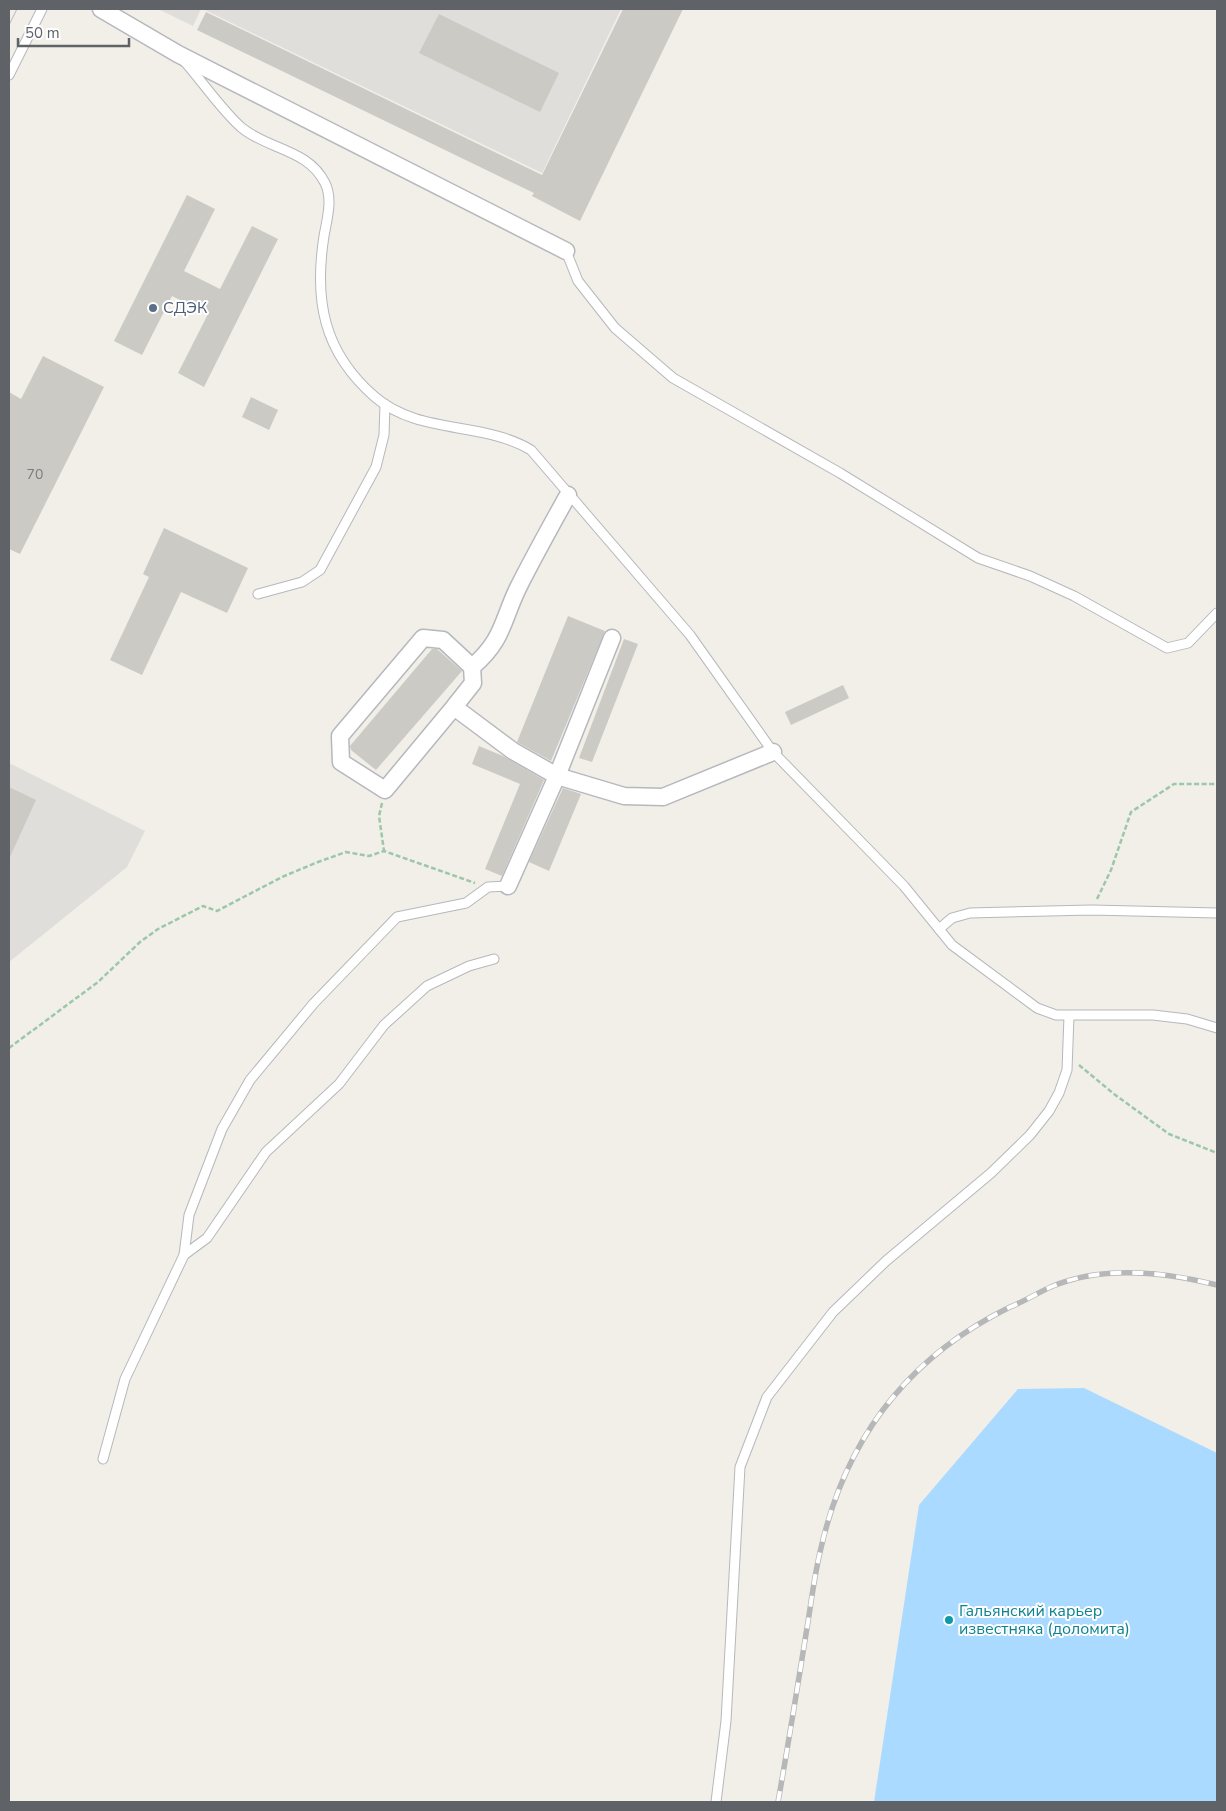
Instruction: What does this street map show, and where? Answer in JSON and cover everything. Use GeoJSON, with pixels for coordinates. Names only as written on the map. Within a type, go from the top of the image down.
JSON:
{"type":"FeatureCollection","features":[{"type":"Feature","properties":{"kind":"street"},"geometry":{"type":"LineString","coordinates":[[101,9],[178,54],[566,251]]}},
{"type":"Feature","properties":{"kind":"street"},"geometry":{"type":"LineString","coordinates":[[472,667],[486,655],[499,637],[517,590],[568,495]]}},
{"type":"Feature","properties":{"kind":"street"},"geometry":{"type":"LineString","coordinates":[[423,638],[443,640],[472,667],[474,683],[454,707],[385,790],[341,762],[340,736],[423,638]]}},
{"type":"Feature","properties":{"kind":"street"},"geometry":{"type":"LineString","coordinates":[[508,886],[557,776],[612,638]]}},
{"type":"Feature","properties":{"kind":"street"},"geometry":{"type":"LineString","coordinates":[[454,707],[513,751],[557,776],[624,796],[663,797],[773,752]]}},
{"type":"Feature","properties":{"kind":"lane"},"geometry":{"type":"LineString","coordinates":[[9,75],[42,9]]}},
{"type":"Feature","properties":{"kind":"lane"},"geometry":{"type":"LineString","coordinates":[[178,54],[242,128],[294,153],[320,174],[327,186],[330,199],[320,267],[321,306],[325,323],[344,363],[375,397],[414,418],[440,425],[492,433],[514,440],[531,450],[690,635],[773,752],[892,873],[952,945],[1037,1008],[1069,1016],[1154,1015],[1187,1019],[1217,1028]]}},
{"type":"Feature","properties":{"kind":"lane"},"geometry":{"type":"LineString","coordinates":[[566,251],[578,281],[615,328],[673,378],[840,473],[978,558],[1030,576],[1074,596],[1167,648],[1188,643],[1217,613]]}},
{"type":"Feature","properties":{"kind":"lane"},"geometry":{"type":"LineString","coordinates":[[258,594],[302,582],[320,570],[376,467],[384,435],[385,404]]}},
{"type":"Feature","properties":{"kind":"lane"},"geometry":{"type":"LineString","coordinates":[[103,1460],[125,1379],[184,1255],[189,1215],[222,1129],[250,1080],[308,1010],[397,918],[466,903],[488,888],[508,886]]}},
{"type":"Feature","properties":{"kind":"lane"},"geometry":{"type":"LineString","coordinates":[[939,929],[952,918],[970,913],[1092,910],[1217,914]]}},
{"type":"Feature","properties":{"kind":"lane"},"geometry":{"type":"LineString","coordinates":[[184,1255],[207,1238],[266,1152],[339,1084],[384,1025],[427,986],[469,966],[494,959]]}},
{"type":"Feature","properties":{"kind":"lane"},"geometry":{"type":"LineString","coordinates":[[716,1802],[726,1721],[740,1467],[767,1397],[833,1312],[886,1261],[991,1173],[1030,1136],[1049,1112],[1067,1070],[1069,1016]]}},
{"type":"Feature","properties":{"kind":"path"},"geometry":{"type":"LineString","coordinates":[[1092,910],[1111,870],[1131,812],[1174,784],[1217,784]]}},
{"type":"Feature","properties":{"kind":"path"},"geometry":{"type":"LineString","coordinates":[[384,851],[379,816],[385,790]]}},
{"type":"Feature","properties":{"kind":"path"},"geometry":{"type":"LineString","coordinates":[[9,1048],[98,982],[140,942],[184,915],[203,906],[217,911],[282,877],[346,852],[369,856],[384,851],[488,888]]}},
{"type":"Feature","properties":{"kind":"path"},"geometry":{"type":"LineString","coordinates":[[1069,1056],[1114,1094],[1169,1134],[1217,1154]]}},
{"type":"Feature","properties":{"kind":"shaded area"},"geometry":{"type":"Polygon","coordinates":[[[158,9],[201,9],[193,26],[158,9]]]}},
{"type":"Feature","properties":{"kind":"shaded area"},"geometry":{"type":"Polygon","coordinates":[[[203,9],[621,9],[542,173],[203,9]]]}},
{"type":"Feature","properties":{"kind":"shaded area"},"geometry":{"type":"Polygon","coordinates":[[[9,763],[145,831],[127,867],[9,962],[9,763]]]}},
{"type":"Feature","properties":{"kind":"water"},"geometry":{"type":"Polygon","coordinates":[[[1084,1388],[1217,1453],[1217,1802],[874,1802],[919,1505],[1018,1389],[1084,1388]]]}},
{"type":"Feature","properties":{"kind":"building"},"geometry":{"type":"Polygon","coordinates":[[[623,9],[683,9],[580,221],[532,196],[534,193],[197,30],[206,12],[542,175],[623,9]]]}},
{"type":"Feature","properties":{"kind":"building"},"geometry":{"type":"Polygon","coordinates":[[[439,14],[559,73],[540,112],[419,53],[439,14]]]}},
{"type":"Feature","properties":{"kind":"building"},"geometry":{"type":"Polygon","coordinates":[[[187,195],[215,209],[184,271],[220,289],[252,226],[278,239],[204,387],[178,373],[208,314],[172,296],[142,355],[114,341],[187,195]]]}},
{"type":"Feature","properties":{"kind":"building"},"geometry":{"type":"Polygon","coordinates":[[[43,356],[104,387],[20,554],[9,549],[9,392],[21,399],[43,356]]]}},
{"type":"Feature","properties":{"kind":"building"},"geometry":{"type":"Polygon","coordinates":[[[251,397],[278,410],[269,430],[242,417],[251,397]]]}},
{"type":"Feature","properties":{"kind":"building"},"geometry":{"type":"Polygon","coordinates":[[[164,528],[248,568],[227,613],[181,592],[142,675],[110,660],[149,577],[143,574],[164,528]]]}},
{"type":"Feature","properties":{"kind":"building"},"geometry":{"type":"Polygon","coordinates":[[[568,616],[605,631],[551,761],[517,742],[568,616]]]}},
{"type":"Feature","properties":{"kind":"building"},"geometry":{"type":"Polygon","coordinates":[[[624,639],[638,644],[592,762],[579,758],[624,639]]]}},
{"type":"Feature","properties":{"kind":"building"},"geometry":{"type":"Polygon","coordinates":[[[432,649],[437,649],[462,671],[376,770],[351,750],[350,746],[432,649]]]}},
{"type":"Feature","properties":{"kind":"building"},"geometry":{"type":"Polygon","coordinates":[[[843,685],[849,698],[791,725],[785,712],[843,685]]]}},
{"type":"Feature","properties":{"kind":"building"},"geometry":{"type":"Polygon","coordinates":[[[479,746],[503,756],[544,780],[502,876],[485,869],[520,784],[472,764],[479,746]]]}},
{"type":"Feature","properties":{"kind":"building"},"geometry":{"type":"Polygon","coordinates":[[[9,787],[36,800],[9,859],[9,787]]]}},
{"type":"Feature","properties":{"kind":"building"},"geometry":{"type":"Polygon","coordinates":[[[563,788],[581,794],[549,871],[529,862],[563,788]]]}},
{"type":"Feature","properties":{"kind":"tram line"},"geometry":{"type":"LineString","coordinates":[[9,25],[17,9]]}},
{"type":"Feature","properties":{"kind":"railway"},"geometry":{"type":"LineString","coordinates":[[778,1802],[814,1580],[821,1548],[832,1508],[847,1471],[865,1437],[887,1405],[912,1376],[941,1350],[974,1327],[1053,1286],[1073,1279],[1114,1273],[1156,1274],[1217,1285]]}},
{"type":"Feature","properties":{"kind":"place","name":"СДЭК"},"geometry":{"type":"Point","coordinates":[153,308]}},
{"type":"Feature","properties":{"kind":"place","name":"Гальянский карьер известняка (доломита)"},"geometry":{"type":"Point","coordinates":[949,1620]}}]}
